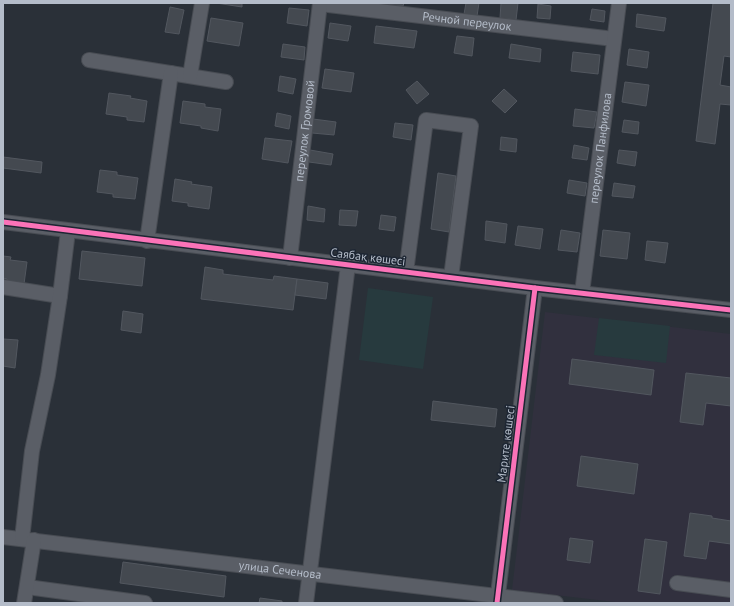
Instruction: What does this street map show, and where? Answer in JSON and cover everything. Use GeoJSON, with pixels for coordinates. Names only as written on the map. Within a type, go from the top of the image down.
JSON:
{"type":"FeatureCollection","features":[{"type":"Feature","properties":{"kind":"street"},"geometry":{"type":"LineString","coordinates":[[190,76],[202,3]]}},
{"type":"Feature","properties":{"kind":"street","name":"Речной переулок"},"geometry":{"type":"LineString","coordinates":[[320,3],[614,39]]}},
{"type":"Feature","properties":{"kind":"street","name":"переулок Громовой"},"geometry":{"type":"LineString","coordinates":[[290,258],[320,3]]}},
{"type":"Feature","properties":{"kind":"street","name":"переулок Панфилова"},"geometry":{"type":"LineString","coordinates":[[582,293],[619,3]]}},
{"type":"Feature","properties":{"kind":"street"},"geometry":{"type":"LineString","coordinates":[[89,60],[226,82]]}},
{"type":"Feature","properties":{"kind":"street"},"geometry":{"type":"LineString","coordinates":[[147,241],[171,73]]}},
{"type":"Feature","properties":{"kind":"street"},"geometry":{"type":"LineString","coordinates":[[406,272],[426,120],[471,126],[451,277]]}},
{"type":"Feature","properties":{"kind":"street","name":"Саябақ көшесі"},"geometry":{"type":"LineString","coordinates":[[3,222],[535,288],[731,310]]}},
{"type":"Feature","properties":{"kind":"street"},"geometry":{"type":"LineString","coordinates":[[24,603],[32,451],[48,375],[68,231]]}},
{"type":"Feature","properties":{"kind":"street"},"geometry":{"type":"LineString","coordinates":[[306,603],[348,265]]}},
{"type":"Feature","properties":{"kind":"street"},"geometry":{"type":"LineString","coordinates":[[3,287],[60,296]]}},
{"type":"Feature","properties":{"kind":"street","name":"Марите көшесі"},"geometry":{"type":"LineString","coordinates":[[497,599],[535,288]]}},
{"type":"Feature","properties":{"kind":"street","name":"улица Сеченова"},"geometry":{"type":"LineString","coordinates":[[3,537],[310,573],[497,599],[556,603]]}},
{"type":"Feature","properties":{"kind":"street"},"geometry":{"type":"LineString","coordinates":[[677,583],[731,590]]}},
{"type":"Feature","properties":{"kind":"street"},"geometry":{"type":"LineString","coordinates":[[26,587],[88,600],[145,603]]}},
{"type":"Feature","properties":{"kind":"shaded area"},"geometry":{"type":"Polygon","coordinates":[[[545,312],[731,334],[731,603],[623,603],[512,590],[545,312]]]}},
{"type":"Feature","properties":{"kind":"green space"},"geometry":{"type":"Polygon","coordinates":[[[368,288],[433,297],[423,369],[359,360],[368,288]]]}},
{"type":"Feature","properties":{"kind":"green space"},"geometry":{"type":"Polygon","coordinates":[[[599,318],[670,326],[666,363],[594,355],[599,318]]]}},
{"type":"Feature","properties":{"kind":"building"},"geometry":{"type":"Polygon","coordinates":[[[216,3],[242,3],[242,7],[216,3]]]}},
{"type":"Feature","properties":{"kind":"building"},"geometry":{"type":"Polygon","coordinates":[[[389,3],[404,3],[403,6],[389,5],[389,3]]]}},
{"type":"Feature","properties":{"kind":"building"},"geometry":{"type":"Polygon","coordinates":[[[466,3],[479,3],[477,16],[464,14],[466,3]]]}},
{"type":"Feature","properties":{"kind":"building"},"geometry":{"type":"Polygon","coordinates":[[[501,3],[518,3],[516,20],[500,18],[501,3]]]}},
{"type":"Feature","properties":{"kind":"building"},"geometry":{"type":"Polygon","coordinates":[[[713,3],[731,3],[731,57],[724,56],[720,85],[731,87],[731,105],[720,104],[715,144],[696,141],[713,3]]]}},
{"type":"Feature","properties":{"kind":"building"},"geometry":{"type":"Polygon","coordinates":[[[538,4],[551,6],[550,19],[537,18],[538,4]]]}},
{"type":"Feature","properties":{"kind":"building"},"geometry":{"type":"Polygon","coordinates":[[[170,7],[184,10],[179,34],[165,32],[170,7]]]}},
{"type":"Feature","properties":{"kind":"building"},"geometry":{"type":"Polygon","coordinates":[[[289,8],[309,10],[307,26],[287,23],[289,8]]]}},
{"type":"Feature","properties":{"kind":"building"},"geometry":{"type":"Polygon","coordinates":[[[592,9],[605,11],[604,22],[590,20],[592,9]]]}},
{"type":"Feature","properties":{"kind":"building"},"geometry":{"type":"Polygon","coordinates":[[[637,14],[666,18],[664,31],[636,27],[637,14]]]}},
{"type":"Feature","properties":{"kind":"building"},"geometry":{"type":"Polygon","coordinates":[[[211,18],[243,23],[239,46],[207,41],[211,18]]]}},
{"type":"Feature","properties":{"kind":"building"},"geometry":{"type":"Polygon","coordinates":[[[330,23],[351,26],[348,41],[328,38],[330,23]]]}},
{"type":"Feature","properties":{"kind":"building"},"geometry":{"type":"Polygon","coordinates":[[[376,26],[417,31],[414,48],[374,43],[376,26]]]}},
{"type":"Feature","properties":{"kind":"building"},"geometry":{"type":"Polygon","coordinates":[[[457,36],[474,38],[472,56],[454,53],[457,36]]]}},
{"type":"Feature","properties":{"kind":"building"},"geometry":{"type":"Polygon","coordinates":[[[283,44],[305,47],[304,60],[281,57],[283,44]]]}},
{"type":"Feature","properties":{"kind":"building"},"geometry":{"type":"Polygon","coordinates":[[[511,44],[541,49],[540,62],[509,58],[511,44]]]}},
{"type":"Feature","properties":{"kind":"building"},"geometry":{"type":"Polygon","coordinates":[[[629,49],[649,52],[647,68],[627,65],[629,49]]]}},
{"type":"Feature","properties":{"kind":"building"},"geometry":{"type":"Polygon","coordinates":[[[573,52],[600,55],[598,74],[571,71],[573,52]]]}},
{"type":"Feature","properties":{"kind":"building"},"geometry":{"type":"Polygon","coordinates":[[[325,69],[354,73],[351,92],[322,88],[325,69]]]}},
{"type":"Feature","properties":{"kind":"building"},"geometry":{"type":"Polygon","coordinates":[[[280,76],[296,79],[293,94],[278,91],[280,76]]]}},
{"type":"Feature","properties":{"kind":"building"},"geometry":{"type":"Polygon","coordinates":[[[417,81],[429,94],[417,104],[406,90],[417,81]]]}},
{"type":"Feature","properties":{"kind":"building"},"geometry":{"type":"Polygon","coordinates":[[[625,82],[649,85],[646,106],[622,102],[625,82]]]}},
{"type":"Feature","properties":{"kind":"building"},"geometry":{"type":"Polygon","coordinates":[[[504,89],[517,101],[505,113],[492,101],[504,89]]]}},
{"type":"Feature","properties":{"kind":"building"},"geometry":{"type":"Polygon","coordinates":[[[109,93],[131,96],[130,98],[147,101],[144,122],[127,120],[127,117],[106,114],[109,93]]]}},
{"type":"Feature","properties":{"kind":"building"},"geometry":{"type":"Polygon","coordinates":[[[183,101],[205,104],[205,107],[221,109],[218,131],[201,128],[201,126],[180,123],[183,101]]]}},
{"type":"Feature","properties":{"kind":"building"},"geometry":{"type":"Polygon","coordinates":[[[575,109],[597,112],[594,128],[573,126],[575,109]]]}},
{"type":"Feature","properties":{"kind":"building"},"geometry":{"type":"Polygon","coordinates":[[[277,113],[291,116],[289,129],[275,126],[277,113]]]}},
{"type":"Feature","properties":{"kind":"building"},"geometry":{"type":"Polygon","coordinates":[[[313,119],[336,122],[334,135],[312,133],[313,119]]]}},
{"type":"Feature","properties":{"kind":"building"},"geometry":{"type":"Polygon","coordinates":[[[624,120],[639,122],[638,134],[622,132],[624,120]]]}},
{"type":"Feature","properties":{"kind":"building"},"geometry":{"type":"Polygon","coordinates":[[[395,123],[413,125],[411,140],[393,137],[395,123]]]}},
{"type":"Feature","properties":{"kind":"building"},"geometry":{"type":"Polygon","coordinates":[[[501,137],[517,139],[516,152],[500,150],[501,137]]]}},
{"type":"Feature","properties":{"kind":"building"},"geometry":{"type":"Polygon","coordinates":[[[265,138],[292,141],[288,163],[262,159],[265,138]]]}},
{"type":"Feature","properties":{"kind":"building"},"geometry":{"type":"Polygon","coordinates":[[[574,145],[589,148],[587,160],[572,158],[574,145]]]}},
{"type":"Feature","properties":{"kind":"building"},"geometry":{"type":"Polygon","coordinates":[[[310,150],[333,154],[331,165],[309,162],[310,150]]]}},
{"type":"Feature","properties":{"kind":"building"},"geometry":{"type":"Polygon","coordinates":[[[619,150],[637,152],[635,166],[617,163],[619,150]]]}},
{"type":"Feature","properties":{"kind":"building"},"geometry":{"type":"Polygon","coordinates":[[[3,157],[42,162],[41,173],[3,168],[3,157]]]}},
{"type":"Feature","properties":{"kind":"building"},"geometry":{"type":"Polygon","coordinates":[[[100,170],[117,172],[117,175],[138,178],[135,199],[113,197],[113,194],[97,192],[100,170]]]}},
{"type":"Feature","properties":{"kind":"building"},"geometry":{"type":"Polygon","coordinates":[[[438,173],[456,176],[449,232],[431,229],[438,173]]]}},
{"type":"Feature","properties":{"kind":"building"},"geometry":{"type":"Polygon","coordinates":[[[175,179],[192,182],[191,184],[212,187],[209,209],[188,206],[188,203],[172,201],[175,179]]]}},
{"type":"Feature","properties":{"kind":"building"},"geometry":{"type":"Polygon","coordinates":[[[569,180],[587,183],[585,196],[567,193],[569,180]]]}},
{"type":"Feature","properties":{"kind":"building"},"geometry":{"type":"Polygon","coordinates":[[[614,183],[635,186],[633,198],[612,196],[614,183]]]}},
{"type":"Feature","properties":{"kind":"building"},"geometry":{"type":"Polygon","coordinates":[[[308,206],[325,209],[324,222],[307,220],[308,206]]]}},
{"type":"Feature","properties":{"kind":"building"},"geometry":{"type":"Polygon","coordinates":[[[340,210],[358,211],[356,226],[339,225],[340,210]]]}},
{"type":"Feature","properties":{"kind":"building"},"geometry":{"type":"Polygon","coordinates":[[[381,215],[396,217],[394,231],[379,229],[381,215]]]}},
{"type":"Feature","properties":{"kind":"building"},"geometry":{"type":"Polygon","coordinates":[[[486,221],[507,224],[505,243],[485,240],[486,221]]]}},
{"type":"Feature","properties":{"kind":"building"},"geometry":{"type":"Polygon","coordinates":[[[518,226],[543,229],[540,249],[515,245],[518,226]]]}},
{"type":"Feature","properties":{"kind":"building"},"geometry":{"type":"Polygon","coordinates":[[[561,230],[580,233],[577,252],[558,250],[561,230]]]}},
{"type":"Feature","properties":{"kind":"building"},"geometry":{"type":"Polygon","coordinates":[[[603,230],[630,233],[627,259],[600,256],[603,230]]]}},
{"type":"Feature","properties":{"kind":"building"},"geometry":{"type":"Polygon","coordinates":[[[647,241],[668,243],[665,263],[645,260],[647,241]]]}},
{"type":"Feature","properties":{"kind":"building"},"geometry":{"type":"Polygon","coordinates":[[[82,251],[145,258],[142,286],[79,279],[82,251]]]}},
{"type":"Feature","properties":{"kind":"building"},"geometry":{"type":"Polygon","coordinates":[[[3,256],[11,257],[10,260],[27,262],[24,284],[7,282],[7,279],[3,278],[3,256]]]}},
{"type":"Feature","properties":{"kind":"building"},"geometry":{"type":"Polygon","coordinates":[[[205,267],[223,270],[223,274],[273,280],[274,276],[297,279],[293,310],[201,299],[205,267]]]}},
{"type":"Feature","properties":{"kind":"building"},"geometry":{"type":"Polygon","coordinates":[[[297,279],[328,283],[326,299],[295,295],[297,279]]]}},
{"type":"Feature","properties":{"kind":"building"},"geometry":{"type":"Polygon","coordinates":[[[123,311],[143,314],[141,333],[121,330],[123,311]]]}},
{"type":"Feature","properties":{"kind":"building"},"geometry":{"type":"Polygon","coordinates":[[[3,339],[18,340],[15,368],[3,366],[3,339]]]}},
{"type":"Feature","properties":{"kind":"building"},"geometry":{"type":"Polygon","coordinates":[[[572,359],[654,370],[651,395],[569,384],[572,359]]]}},
{"type":"Feature","properties":{"kind":"building"},"geometry":{"type":"Polygon","coordinates":[[[686,373],[731,378],[731,406],[706,403],[703,425],[680,422],[686,373]]]}},
{"type":"Feature","properties":{"kind":"building"},"geometry":{"type":"Polygon","coordinates":[[[433,401],[497,409],[495,427],[431,420],[433,401]]]}},
{"type":"Feature","properties":{"kind":"building"},"geometry":{"type":"Polygon","coordinates":[[[581,456],[638,464],[634,494],[577,486],[581,456]]]}},
{"type":"Feature","properties":{"kind":"building"},"geometry":{"type":"Polygon","coordinates":[[[690,513],[712,516],[712,518],[731,521],[731,544],[709,541],[706,559],[684,556],[690,513]]]}},
{"type":"Feature","properties":{"kind":"building"},"geometry":{"type":"Polygon","coordinates":[[[570,538],[593,541],[590,563],[567,560],[570,538]]]}},
{"type":"Feature","properties":{"kind":"building"},"geometry":{"type":"Polygon","coordinates":[[[645,539],[667,542],[660,594],[638,591],[645,539]]]}},
{"type":"Feature","properties":{"kind":"building"},"geometry":{"type":"Polygon","coordinates":[[[123,562],[226,576],[224,597],[120,583],[123,562]]]}},
{"type":"Feature","properties":{"kind":"building"},"geometry":{"type":"Polygon","coordinates":[[[260,598],[282,601],[282,603],[259,603],[260,598]]]}},
{"type":"Feature","properties":{"kind":"cycle path"},"geometry":{"type":"LineString","coordinates":[[3,222],[535,288],[731,310]]}},
{"type":"Feature","properties":{"kind":"cycle path"},"geometry":{"type":"LineString","coordinates":[[497,603],[535,288]]}}]}
